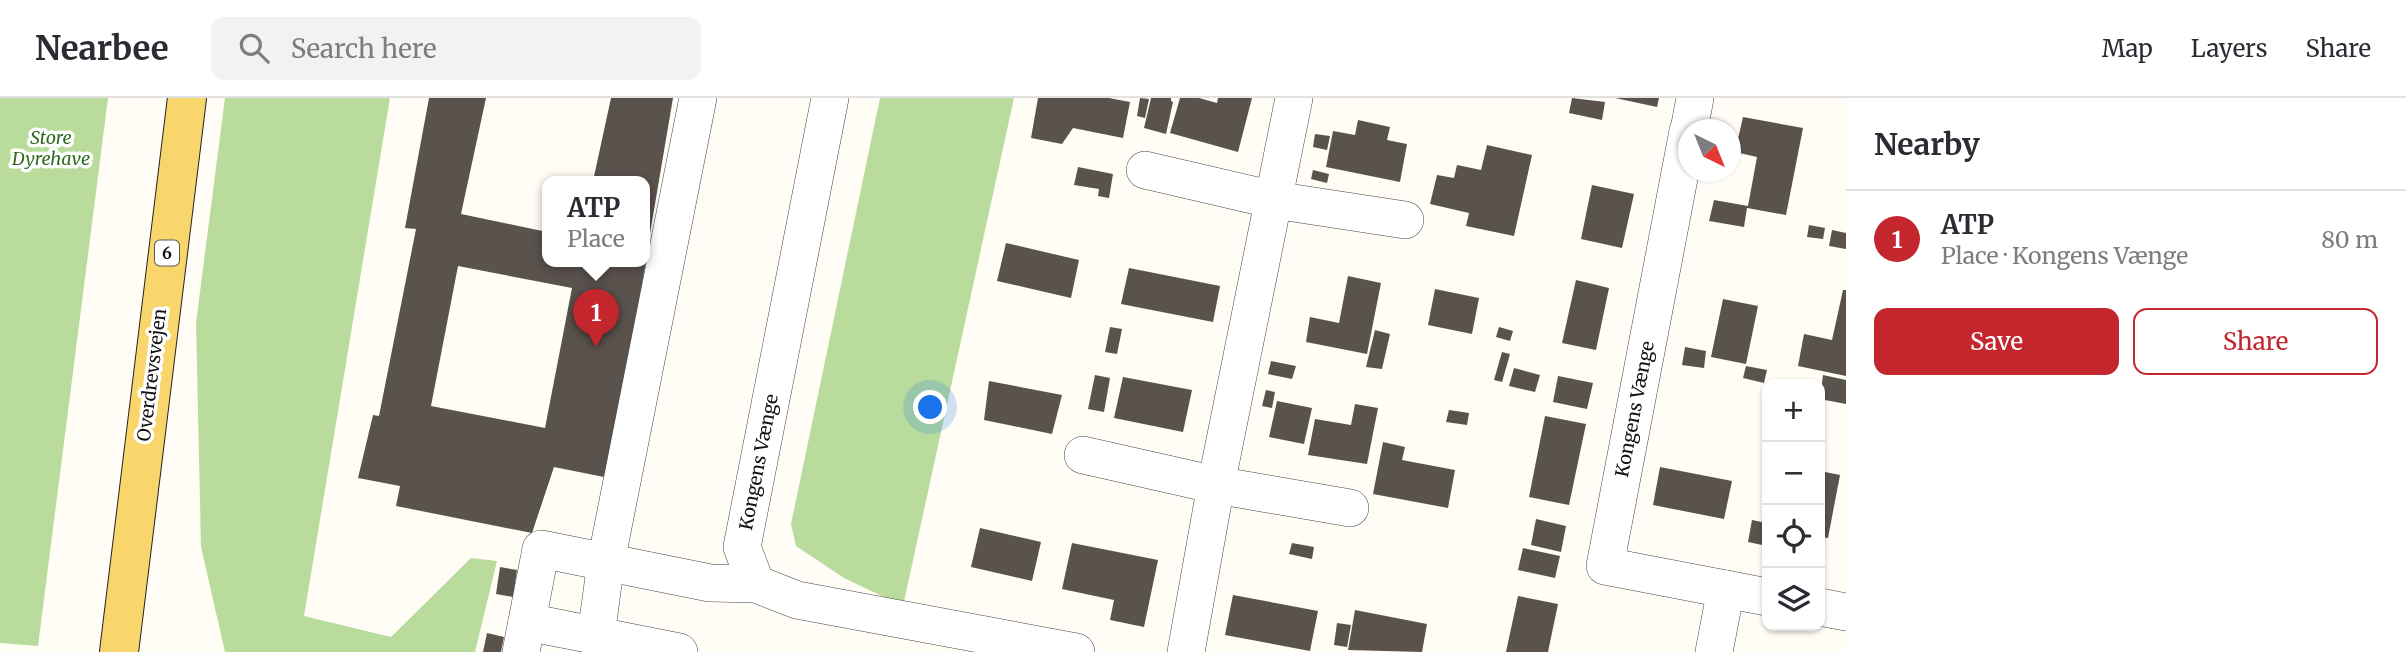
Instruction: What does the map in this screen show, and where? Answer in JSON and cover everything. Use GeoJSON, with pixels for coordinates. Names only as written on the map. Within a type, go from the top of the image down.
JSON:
{"type":"FeatureCollection","features":[{"type":"Feature","properties":{"kind":"main road","name":"Overdrevsvejen"},"geometry":{"type":"LineString","coordinates":[[118,652],[187,98]]}},
{"type":"Feature","properties":{"kind":"street"},"geometry":{"type":"LineString","coordinates":[[596,636],[606,562],[698,98]]}},
{"type":"Feature","properties":{"kind":"street","name":"Kongens Vænge"},"geometry":{"type":"LineString","coordinates":[[756,584],[742,547],[830,98]]}},
{"type":"Feature","properties":{"kind":"street"},"geometry":{"type":"LineString","coordinates":[[1186,652],[1216,485],[1294,98]]}},
{"type":"Feature","properties":{"kind":"street","name":"Kongens Vænge"},"geometry":{"type":"LineString","coordinates":[[1691,119],[1695,98]]}},
{"type":"Feature","properties":{"kind":"street"},"geometry":{"type":"LineString","coordinates":[[1145,170],[1274,200],[1405,220]]}},
{"type":"Feature","properties":{"kind":"street","name":"Kongens Vænge"},"geometry":{"type":"LineString","coordinates":[[1679,182],[1605,566],[1762,596]]}},
{"type":"Feature","properties":{"kind":"street"},"geometry":{"type":"LineString","coordinates":[[1083,455],[1216,485],[1350,508]]}},
{"type":"Feature","properties":{"kind":"street"},"geometry":{"type":"LineString","coordinates":[[679,652],[596,636],[524,637],[541,549],[710,583],[756,584],[797,600],[1076,652]]}},
{"type":"Feature","properties":{"kind":"street"},"geometry":{"type":"LineString","coordinates":[[1714,652],[1727,589]]}},
{"type":"Feature","properties":{"kind":"street"},"geometry":{"type":"LineString","coordinates":[[1825,608],[1846,612]]}},
{"type":"Feature","properties":{"kind":"green space","name":"Store Dyrehave"},"geometry":{"type":"Polygon","coordinates":[[[0,98],[108,98],[38,646],[0,643],[0,98]]]}},
{"type":"Feature","properties":{"kind":"green space"},"geometry":{"type":"Polygon","coordinates":[[[225,98],[390,98],[304,616],[391,637],[471,558],[497,561],[475,652],[225,652],[201,547],[196,323],[225,98]]]}},
{"type":"Feature","properties":{"kind":"green space"},"geometry":{"type":"Polygon","coordinates":[[[880,98],[1014,98],[903,606],[844,578],[796,546],[791,524],[880,98]]]}},
{"type":"Feature","properties":{"kind":"building"},"geometry":{"type":"Polygon","coordinates":[[[429,98],[486,98],[461,214],[542,231],[542,267],[645,267],[609,478],[554,467],[532,533],[396,506],[400,486],[358,478],[373,415],[379,416],[416,229],[405,228],[429,98]],[[458,266],[431,406],[545,428],[572,288],[458,266]]]}},
{"type":"Feature","properties":{"kind":"building"},"geometry":{"type":"Polygon","coordinates":[[[611,98],[673,98],[650,233],[650,176],[594,176],[611,98]]]}},
{"type":"Feature","properties":{"kind":"building"},"geometry":{"type":"Polygon","coordinates":[[[1038,98],[1109,98],[1130,102],[1123,138],[1073,128],[1062,144],[1031,138],[1038,98]]]}},
{"type":"Feature","properties":{"kind":"building"},"geometry":{"type":"Polygon","coordinates":[[[1140,98],[1149,99],[1145,118],[1137,116],[1140,98]]]}},
{"type":"Feature","properties":{"kind":"building"},"geometry":{"type":"Polygon","coordinates":[[[1151,98],[1171,98],[1173,102],[1166,134],[1144,128],[1151,98]]]}},
{"type":"Feature","properties":{"kind":"building"},"geometry":{"type":"Polygon","coordinates":[[[1180,98],[1199,98],[1217,103],[1218,98],[1252,98],[1238,152],[1170,133],[1180,98]]]}},
{"type":"Feature","properties":{"kind":"building"},"geometry":{"type":"Polygon","coordinates":[[[1572,98],[1605,102],[1602,120],[1569,113],[1572,98]]]}},
{"type":"Feature","properties":{"kind":"building"},"geometry":{"type":"Polygon","coordinates":[[[1615,98],[1659,98],[1657,107],[1615,98]]]}},
{"type":"Feature","properties":{"kind":"building"},"geometry":{"type":"Polygon","coordinates":[[[1743,117],[1803,128],[1786,215],[1747,208],[1744,227],[1709,221],[1714,200],[1748,206],[1757,157],[1741,153],[1743,117]]]}},
{"type":"Feature","properties":{"kind":"building"},"geometry":{"type":"Polygon","coordinates":[[[1358,120],[1390,127],[1387,140],[1407,144],[1400,182],[1326,167],[1333,131],[1355,135],[1358,120]]]}},
{"type":"Feature","properties":{"kind":"building"},"geometry":{"type":"Polygon","coordinates":[[[1315,134],[1330,136],[1327,150],[1313,147],[1315,134]]]}},
{"type":"Feature","properties":{"kind":"building"},"geometry":{"type":"Polygon","coordinates":[[[1487,145],[1532,155],[1514,236],[1466,226],[1469,213],[1430,204],[1437,175],[1454,178],[1457,165],[1481,170],[1487,145]]]}},
{"type":"Feature","properties":{"kind":"building"},"geometry":{"type":"Polygon","coordinates":[[[1078,167],[1113,174],[1109,198],[1098,196],[1099,189],[1074,185],[1078,167]]]}},
{"type":"Feature","properties":{"kind":"building"},"geometry":{"type":"Polygon","coordinates":[[[1313,170],[1329,174],[1327,183],[1311,179],[1313,170]]]}},
{"type":"Feature","properties":{"kind":"building"},"geometry":{"type":"Polygon","coordinates":[[[1592,185],[1634,194],[1622,248],[1581,239],[1592,185]]]}},
{"type":"Feature","properties":{"kind":"building"},"geometry":{"type":"Polygon","coordinates":[[[1809,225],[1825,228],[1823,239],[1807,237],[1809,225]]]}},
{"type":"Feature","properties":{"kind":"building"},"geometry":{"type":"Polygon","coordinates":[[[1832,230],[1846,233],[1846,249],[1829,246],[1832,230]]]}},
{"type":"Feature","properties":{"kind":"building"},"geometry":{"type":"Polygon","coordinates":[[[1006,243],[1079,260],[1071,298],[997,281],[1006,243]]]}},
{"type":"Feature","properties":{"kind":"building"},"geometry":{"type":"Polygon","coordinates":[[[1129,268],[1220,286],[1213,322],[1121,304],[1129,268]]]}},
{"type":"Feature","properties":{"kind":"building"},"geometry":{"type":"Polygon","coordinates":[[[1348,276],[1381,283],[1367,354],[1306,342],[1310,317],[1339,323],[1348,276]]]}},
{"type":"Feature","properties":{"kind":"building"},"geometry":{"type":"Polygon","coordinates":[[[1576,280],[1609,288],[1596,350],[1562,343],[1576,280]]]}},
{"type":"Feature","properties":{"kind":"building"},"geometry":{"type":"Polygon","coordinates":[[[1435,289],[1479,298],[1472,334],[1428,325],[1435,289]]]}},
{"type":"Feature","properties":{"kind":"building"},"geometry":{"type":"Polygon","coordinates":[[[1843,290],[1846,290],[1846,376],[1798,366],[1804,334],[1832,340],[1843,290]]]}},
{"type":"Feature","properties":{"kind":"building"},"geometry":{"type":"Polygon","coordinates":[[[1723,299],[1758,306],[1746,364],[1711,357],[1723,299]]]}},
{"type":"Feature","properties":{"kind":"building"},"geometry":{"type":"Polygon","coordinates":[[[1110,327],[1122,329],[1117,354],[1105,352],[1110,327]]]}},
{"type":"Feature","properties":{"kind":"building"},"geometry":{"type":"Polygon","coordinates":[[[1499,327],[1513,331],[1510,341],[1496,337],[1499,327]]]}},
{"type":"Feature","properties":{"kind":"building"},"geometry":{"type":"Polygon","coordinates":[[[1375,330],[1390,334],[1382,369],[1366,367],[1375,330]]]}},
{"type":"Feature","properties":{"kind":"building"},"geometry":{"type":"Polygon","coordinates":[[[1685,347],[1706,351],[1704,368],[1682,365],[1685,347]]]}},
{"type":"Feature","properties":{"kind":"building"},"geometry":{"type":"Polygon","coordinates":[[[1502,352],[1510,354],[1502,382],[1494,380],[1502,352]]]}},
{"type":"Feature","properties":{"kind":"building"},"geometry":{"type":"Polygon","coordinates":[[[1271,361],[1296,366],[1292,379],[1268,374],[1271,361]]]}},
{"type":"Feature","properties":{"kind":"building"},"geometry":{"type":"Polygon","coordinates":[[[1746,366],[1767,370],[1762,383],[1743,378],[1746,366]]]}},
{"type":"Feature","properties":{"kind":"building"},"geometry":{"type":"Polygon","coordinates":[[[1514,368],[1540,375],[1535,392],[1509,386],[1514,368]]]}},
{"type":"Feature","properties":{"kind":"building"},"geometry":{"type":"Polygon","coordinates":[[[1095,375],[1110,378],[1104,412],[1088,409],[1095,375]]]}},
{"type":"Feature","properties":{"kind":"building"},"geometry":{"type":"Polygon","coordinates":[[[1823,375],[1846,380],[1846,404],[1825,400],[1825,379],[1822,379],[1823,375]]]}},
{"type":"Feature","properties":{"kind":"building"},"geometry":{"type":"Polygon","coordinates":[[[1558,376],[1593,383],[1587,409],[1553,402],[1558,376]]]}},
{"type":"Feature","properties":{"kind":"building"},"geometry":{"type":"Polygon","coordinates":[[[1123,377],[1192,390],[1183,432],[1114,418],[1123,377]]]}},
{"type":"Feature","properties":{"kind":"building"},"geometry":{"type":"Polygon","coordinates":[[[989,381],[1062,395],[1052,434],[984,420],[989,381]]]}},
{"type":"Feature","properties":{"kind":"building"},"geometry":{"type":"Polygon","coordinates":[[[1266,390],[1275,392],[1272,408],[1262,406],[1266,390]]]}},
{"type":"Feature","properties":{"kind":"building"},"geometry":{"type":"Polygon","coordinates":[[[1277,401],[1312,408],[1304,444],[1269,437],[1277,401]]]}},
{"type":"Feature","properties":{"kind":"building"},"geometry":{"type":"Polygon","coordinates":[[[1355,404],[1378,408],[1367,464],[1308,455],[1315,419],[1351,425],[1355,404]]]}},
{"type":"Feature","properties":{"kind":"building"},"geometry":{"type":"Polygon","coordinates":[[[1449,410],[1469,413],[1467,425],[1446,422],[1449,410]]]}},
{"type":"Feature","properties":{"kind":"building"},"geometry":{"type":"Polygon","coordinates":[[[1545,416],[1586,424],[1569,505],[1529,497],[1545,416]]]}},
{"type":"Feature","properties":{"kind":"building"},"geometry":{"type":"Polygon","coordinates":[[[1383,442],[1405,447],[1402,460],[1455,470],[1448,508],[1373,494],[1383,442]]]}},
{"type":"Feature","properties":{"kind":"building"},"geometry":{"type":"Polygon","coordinates":[[[1660,467],[1732,481],[1724,519],[1653,505],[1660,467]]]}},
{"type":"Feature","properties":{"kind":"building"},"geometry":{"type":"Polygon","coordinates":[[[1825,472],[1840,475],[1828,538],[1825,538],[1825,472]]]}},
{"type":"Feature","properties":{"kind":"building"},"geometry":{"type":"Polygon","coordinates":[[[1536,519],[1566,526],[1561,552],[1531,545],[1536,519]]]}},
{"type":"Feature","properties":{"kind":"building"},"geometry":{"type":"Polygon","coordinates":[[[1752,520],[1762,522],[1762,545],[1748,542],[1752,520]]]}},
{"type":"Feature","properties":{"kind":"building"},"geometry":{"type":"Polygon","coordinates":[[[980,528],[1041,542],[1032,581],[971,567],[980,528]]]}},
{"type":"Feature","properties":{"kind":"building"},"geometry":{"type":"Polygon","coordinates":[[[1072,543],[1158,560],[1144,627],[1110,620],[1114,600],[1062,589],[1072,543]]]}},
{"type":"Feature","properties":{"kind":"building"},"geometry":{"type":"Polygon","coordinates":[[[1292,543],[1314,547],[1312,559],[1289,554],[1292,543]]]}},
{"type":"Feature","properties":{"kind":"building"},"geometry":{"type":"Polygon","coordinates":[[[1523,548],[1560,556],[1555,578],[1518,570],[1523,548]]]}},
{"type":"Feature","properties":{"kind":"building"},"geometry":{"type":"Polygon","coordinates":[[[500,567],[517,570],[513,597],[496,594],[500,567]]]}},
{"type":"Feature","properties":{"kind":"building"},"geometry":{"type":"Polygon","coordinates":[[[1233,595],[1318,611],[1310,651],[1225,635],[1233,595]]]}},
{"type":"Feature","properties":{"kind":"building"},"geometry":{"type":"Polygon","coordinates":[[[1518,596],[1558,604],[1548,652],[1506,652],[1518,596]]]}},
{"type":"Feature","properties":{"kind":"building"},"geometry":{"type":"Polygon","coordinates":[[[1355,610],[1427,624],[1422,652],[1348,650],[1355,610]]]}},
{"type":"Feature","properties":{"kind":"building"},"geometry":{"type":"Polygon","coordinates":[[[1337,623],[1351,625],[1347,647],[1334,645],[1337,623]]]}},
{"type":"Feature","properties":{"kind":"building"},"geometry":{"type":"Polygon","coordinates":[[[487,633],[504,637],[501,652],[483,652],[487,633]]]}},
{"type":"Feature","properties":{"kind":"place","name":"ATP"},"geometry":{"type":"Point","coordinates":[596,347]}}]}
